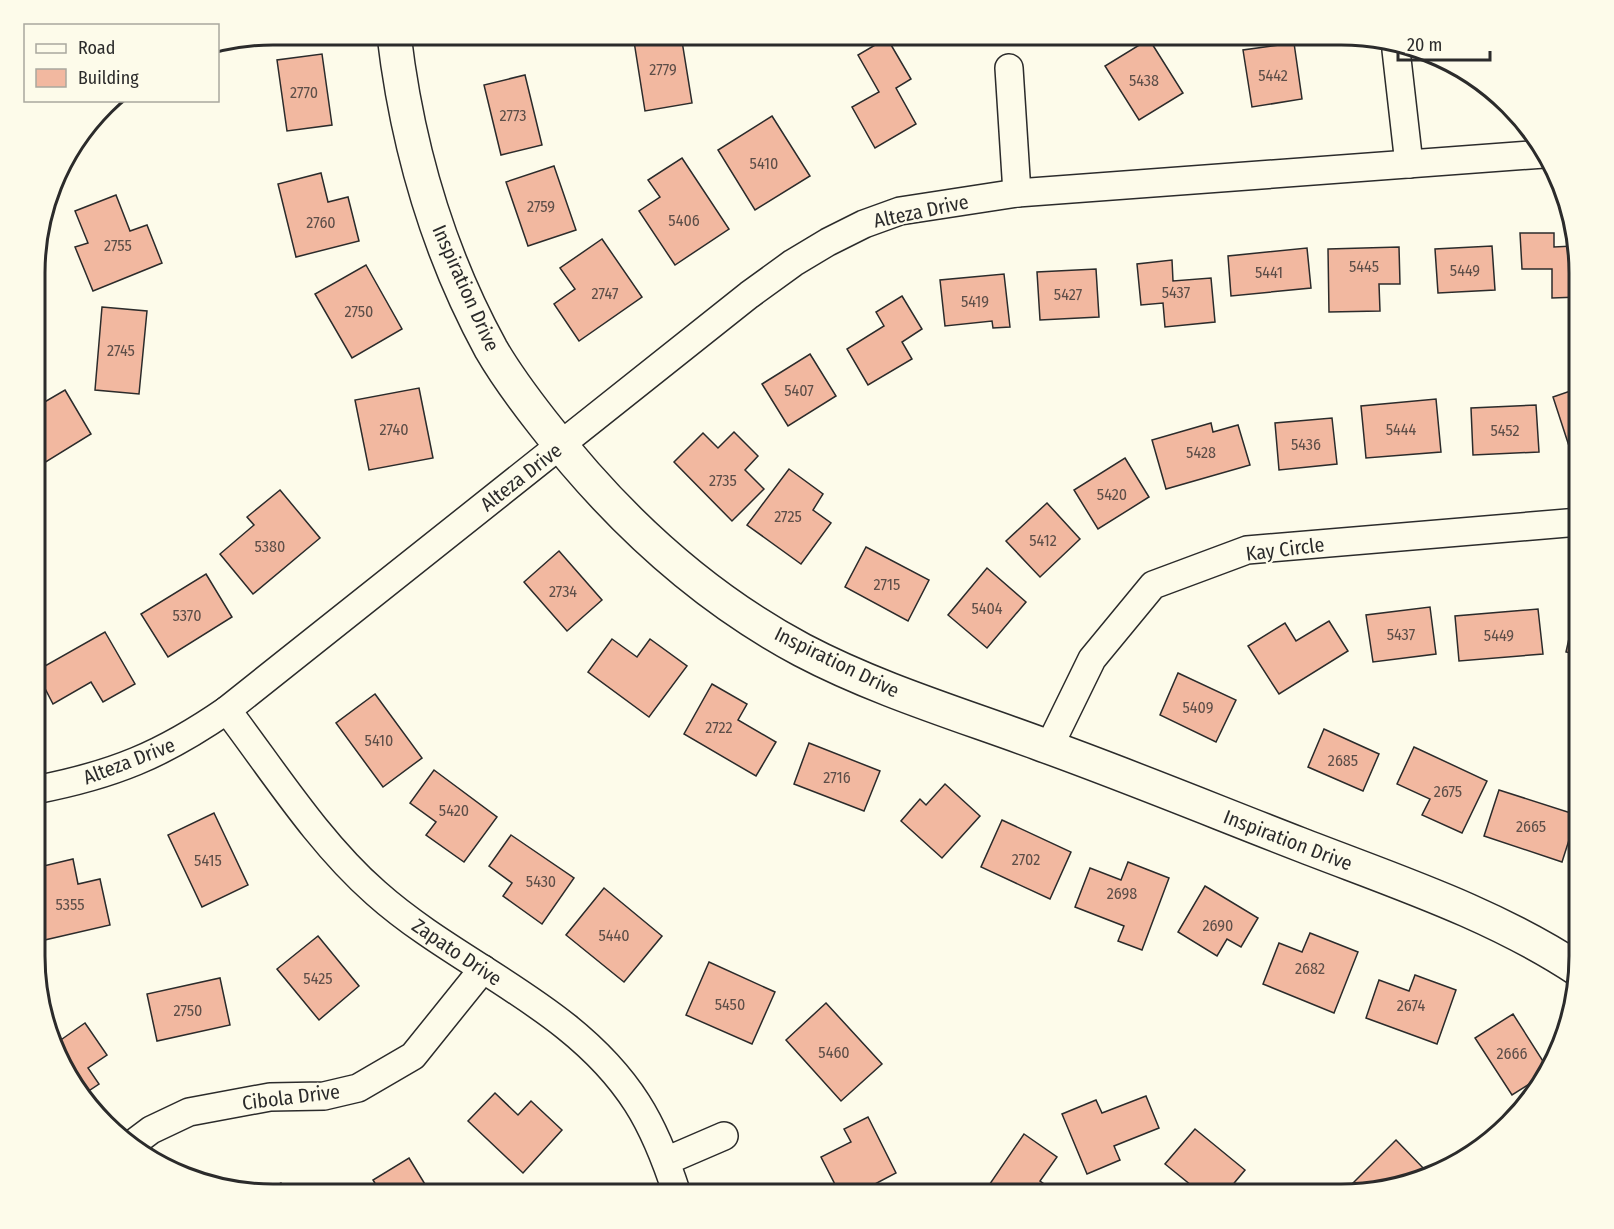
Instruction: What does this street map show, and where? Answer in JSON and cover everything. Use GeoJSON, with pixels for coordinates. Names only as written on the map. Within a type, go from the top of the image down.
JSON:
{"type":"FeatureCollection","features":[{"type":"Feature","properties":{"kind":"street","name":"Inspiration Drive"},"geometry":{"type":"LineString","coordinates":[[395,45],[401,91],[427,197],[468,303],[493,353],[560,446],[604,498],[646,539],[746,616],[800,649],[869,682],[1049,747],[1495,922],[1569,964]]}},
{"type":"Feature","properties":{"kind":"street"},"geometry":{"type":"LineString","coordinates":[[1396,52],[1409,164]]}},
{"type":"Feature","properties":{"kind":"street"},"geometry":{"type":"LineString","coordinates":[[1009,68],[1017,193]]}},
{"type":"Feature","properties":{"kind":"street","name":"Alteza Drive"},"geometry":{"type":"LineString","coordinates":[[45,788],[115,771],[152,756],[186,738],[227,711],[749,295],[793,263],[864,224],[900,212],[1017,193],[1536,155]]}},
{"type":"Feature","properties":{"kind":"street","name":"Kay Circle"},"geometry":{"type":"LineString","coordinates":[[1049,747],[1092,659],[1153,585],[1247,550],[1569,523]]}},
{"type":"Feature","properties":{"kind":"street","name":"Zapato Drive"},"geometry":{"type":"LineString","coordinates":[[227,711],[352,870],[400,914],[552,1016],[598,1055],[637,1103],[666,1161],[674,1184]]}},
{"type":"Feature","properties":{"kind":"street","name":"Cibola Drive"},"geometry":{"type":"LineString","coordinates":[[138,1140],[151,1130],[189,1112],[270,1097],[324,1096],[358,1088],[413,1056],[483,969]]}},
{"type":"Feature","properties":{"kind":"street"},"geometry":{"type":"LineString","coordinates":[[666,1161],[724,1136]]}},
{"type":"Feature","properties":{"kind":"building"},"geometry":{"type":"Polygon","coordinates":[[[635,45],[683,45],[692,103],[645,111],[635,45]]]}},
{"type":"Feature","properties":{"kind":"building"},"geometry":{"type":"Polygon","coordinates":[[[875,45],[891,45],[911,79],[896,88],[916,124],[875,148],[852,107],[879,92],[858,55],[875,45]]]}},
{"type":"Feature","properties":{"kind":"building"},"geometry":{"type":"Polygon","coordinates":[[[1139,45],[1153,45],[1183,93],[1139,120],[1105,66],[1139,45]]]}},
{"type":"Feature","properties":{"kind":"building"},"geometry":{"type":"Polygon","coordinates":[[[1294,45],[1302,99],[1252,107],[1243,50],[1294,45]]]}},
{"type":"Feature","properties":{"kind":"building"},"geometry":{"type":"Polygon","coordinates":[[[322,54],[332,125],[287,131],[277,60],[322,54]]]}},
{"type":"Feature","properties":{"kind":"building"},"geometry":{"type":"Polygon","coordinates":[[[525,75],[542,145],[501,155],[484,85],[525,75]]]}},
{"type":"Feature","properties":{"kind":"building"},"geometry":{"type":"Polygon","coordinates":[[[772,116],[810,176],[755,210],[718,150],[772,116]]]}},
{"type":"Feature","properties":{"kind":"building"},"geometry":{"type":"Polygon","coordinates":[[[682,158],[729,229],[675,265],[639,211],[660,197],[648,180],[682,158]]]}},
{"type":"Feature","properties":{"kind":"building"},"geometry":{"type":"Polygon","coordinates":[[[554,166],[576,230],[528,246],[506,182],[554,166]]]}},
{"type":"Feature","properties":{"kind":"building"},"geometry":{"type":"Polygon","coordinates":[[[321,173],[328,202],[348,197],[359,241],[296,257],[278,184],[321,173]]]}},
{"type":"Feature","properties":{"kind":"building"},"geometry":{"type":"Polygon","coordinates":[[[116,195],[130,231],[147,225],[162,263],[93,291],[75,247],[88,243],[75,211],[116,195]]]}},
{"type":"Feature","properties":{"kind":"building"},"geometry":{"type":"Polygon","coordinates":[[[1520,233],[1554,233],[1554,247],[1567,246],[1569,297],[1552,298],[1552,269],[1522,269],[1520,233]]]}},
{"type":"Feature","properties":{"kind":"building"},"geometry":{"type":"Polygon","coordinates":[[[602,239],[642,297],[579,341],[554,304],[575,289],[560,268],[602,239]]]}},
{"type":"Feature","properties":{"kind":"building"},"geometry":{"type":"Polygon","coordinates":[[[1492,246],[1495,290],[1438,293],[1435,249],[1492,246]]]}},
{"type":"Feature","properties":{"kind":"building"},"geometry":{"type":"Polygon","coordinates":[[[1399,247],[1400,284],[1379,284],[1380,311],[1329,312],[1328,249],[1399,247]]]}},
{"type":"Feature","properties":{"kind":"building"},"geometry":{"type":"Polygon","coordinates":[[[1307,248],[1311,288],[1231,296],[1228,256],[1307,248]]]}},
{"type":"Feature","properties":{"kind":"building"},"geometry":{"type":"Polygon","coordinates":[[[1172,260],[1173,281],[1211,278],[1215,322],[1165,327],[1163,303],[1141,305],[1137,264],[1172,260]]]}},
{"type":"Feature","properties":{"kind":"building"},"geometry":{"type":"Polygon","coordinates":[[[366,265],[402,329],[352,358],[315,294],[366,265]]]}},
{"type":"Feature","properties":{"kind":"building"},"geometry":{"type":"Polygon","coordinates":[[[1096,269],[1099,317],[1040,320],[1037,272],[1096,269]]]}},
{"type":"Feature","properties":{"kind":"building"},"geometry":{"type":"Polygon","coordinates":[[[1004,274],[1010,327],[993,328],[992,321],[945,326],[940,280],[1004,274]]]}},
{"type":"Feature","properties":{"kind":"building"},"geometry":{"type":"Polygon","coordinates":[[[902,296],[922,329],[902,342],[912,359],[868,385],[847,349],[884,326],[876,312],[902,296]]]}},
{"type":"Feature","properties":{"kind":"building"},"geometry":{"type":"Polygon","coordinates":[[[102,307],[147,311],[139,394],[95,390],[102,307]]]}},
{"type":"Feature","properties":{"kind":"building"},"geometry":{"type":"Polygon","coordinates":[[[810,354],[836,396],[788,426],[762,384],[810,354]]]}},
{"type":"Feature","properties":{"kind":"building"},"geometry":{"type":"Polygon","coordinates":[[[419,388],[433,458],[369,470],[355,400],[419,388]]]}},
{"type":"Feature","properties":{"kind":"building"},"geometry":{"type":"Polygon","coordinates":[[[65,390],[91,434],[45,462],[45,402],[65,390]]]}},
{"type":"Feature","properties":{"kind":"building"},"geometry":{"type":"Polygon","coordinates":[[[1569,391],[1569,446],[1553,397],[1569,391]]]}},
{"type":"Feature","properties":{"kind":"building"},"geometry":{"type":"Polygon","coordinates":[[[1436,399],[1441,452],[1366,458],[1361,406],[1436,399]]]}},
{"type":"Feature","properties":{"kind":"building"},"geometry":{"type":"Polygon","coordinates":[[[1536,405],[1539,452],[1473,455],[1471,408],[1536,405]]]}},
{"type":"Feature","properties":{"kind":"building"},"geometry":{"type":"Polygon","coordinates":[[[1332,418],[1337,464],[1279,470],[1275,423],[1332,418]]]}},
{"type":"Feature","properties":{"kind":"building"},"geometry":{"type":"Polygon","coordinates":[[[1211,423],[1213,432],[1238,425],[1250,465],[1166,489],[1152,440],[1211,423]]]}},
{"type":"Feature","properties":{"kind":"building"},"geometry":{"type":"Polygon","coordinates":[[[734,432],[758,456],[745,470],[764,489],[732,521],[674,462],[703,433],[718,448],[734,432]]]}},
{"type":"Feature","properties":{"kind":"building"},"geometry":{"type":"Polygon","coordinates":[[[1125,458],[1149,497],[1098,529],[1074,490],[1125,458]]]}},
{"type":"Feature","properties":{"kind":"building"},"geometry":{"type":"Polygon","coordinates":[[[789,469],[823,494],[813,510],[831,523],[801,564],[747,525],[789,469]]]}},
{"type":"Feature","properties":{"kind":"building"},"geometry":{"type":"Polygon","coordinates":[[[280,490],[320,538],[253,594],[220,554],[254,525],[247,517],[280,490]]]}},
{"type":"Feature","properties":{"kind":"building"},"geometry":{"type":"Polygon","coordinates":[[[1047,503],[1080,539],[1040,577],[1006,541],[1047,503]]]}},
{"type":"Feature","properties":{"kind":"building"},"geometry":{"type":"Polygon","coordinates":[[[866,547],[929,580],[908,621],[845,587],[866,547]]]}},
{"type":"Feature","properties":{"kind":"building"},"geometry":{"type":"Polygon","coordinates":[[[559,551],[602,600],[567,631],[524,582],[559,551]]]}},
{"type":"Feature","properties":{"kind":"building"},"geometry":{"type":"Polygon","coordinates":[[[987,568],[1026,602],[987,648],[948,615],[987,568]]]}},
{"type":"Feature","properties":{"kind":"building"},"geometry":{"type":"Polygon","coordinates":[[[206,574],[232,617],[168,657],[141,614],[206,574]]]}},
{"type":"Feature","properties":{"kind":"building"},"geometry":{"type":"Polygon","coordinates":[[[1430,607],[1436,654],[1373,662],[1366,615],[1430,607]]]}},
{"type":"Feature","properties":{"kind":"building"},"geometry":{"type":"Polygon","coordinates":[[[1538,609],[1543,654],[1459,661],[1455,616],[1538,609]]]}},
{"type":"Feature","properties":{"kind":"building"},"geometry":{"type":"Polygon","coordinates":[[[1329,621],[1348,651],[1279,694],[1248,646],[1285,623],[1296,641],[1329,621]]]}},
{"type":"Feature","properties":{"kind":"building"},"geometry":{"type":"Polygon","coordinates":[[[105,632],[135,684],[103,702],[91,682],[53,704],[45,688],[45,666],[105,632]]]}},
{"type":"Feature","properties":{"kind":"building"},"geometry":{"type":"Polygon","coordinates":[[[612,639],[637,657],[650,639],[687,666],[649,717],[588,672],[612,639]]]}},
{"type":"Feature","properties":{"kind":"building"},"geometry":{"type":"Polygon","coordinates":[[[1178,673],[1236,700],[1216,742],[1160,715],[1178,673]]]}},
{"type":"Feature","properties":{"kind":"building"},"geometry":{"type":"Polygon","coordinates":[[[712,684],[747,704],[738,720],[776,742],[756,776],[684,734],[712,684]]]}},
{"type":"Feature","properties":{"kind":"building"},"geometry":{"type":"Polygon","coordinates":[[[375,694],[422,758],[383,787],[336,723],[375,694]]]}},
{"type":"Feature","properties":{"kind":"building"},"geometry":{"type":"Polygon","coordinates":[[[1324,729],[1379,754],[1363,791],[1308,767],[1324,729]]]}},
{"type":"Feature","properties":{"kind":"building"},"geometry":{"type":"Polygon","coordinates":[[[809,743],[880,771],[864,811],[794,784],[809,743]]]}},
{"type":"Feature","properties":{"kind":"building"},"geometry":{"type":"Polygon","coordinates":[[[1414,747],[1487,781],[1462,833],[1422,815],[1430,799],[1397,784],[1414,747]]]}},
{"type":"Feature","properties":{"kind":"building"},"geometry":{"type":"Polygon","coordinates":[[[434,770],[497,817],[464,862],[426,835],[436,822],[410,803],[434,770]]]}},
{"type":"Feature","properties":{"kind":"building"},"geometry":{"type":"Polygon","coordinates":[[[945,784],[980,816],[942,858],[901,821],[920,799],[926,805],[945,784]]]}},
{"type":"Feature","properties":{"kind":"building"},"geometry":{"type":"Polygon","coordinates":[[[1499,790],[1569,812],[1569,840],[1562,862],[1484,836],[1499,790]]]}},
{"type":"Feature","properties":{"kind":"building"},"geometry":{"type":"Polygon","coordinates":[[[214,813],[248,885],[202,907],[168,835],[214,813]]]}},
{"type":"Feature","properties":{"kind":"building"},"geometry":{"type":"Polygon","coordinates":[[[1002,820],[1071,852],[1050,899],[981,867],[1002,820]]]}},
{"type":"Feature","properties":{"kind":"building"},"geometry":{"type":"Polygon","coordinates":[[[511,835],[574,878],[542,924],[503,896],[512,883],[489,866],[511,835]]]}},
{"type":"Feature","properties":{"kind":"building"},"geometry":{"type":"Polygon","coordinates":[[[73,859],[78,884],[100,879],[110,925],[45,940],[45,866],[73,859]]]}},
{"type":"Feature","properties":{"kind":"building"},"geometry":{"type":"Polygon","coordinates":[[[1128,862],[1169,878],[1142,950],[1118,941],[1124,926],[1075,907],[1090,868],[1121,880],[1128,862]]]}},
{"type":"Feature","properties":{"kind":"building"},"geometry":{"type":"Polygon","coordinates":[[[1205,886],[1258,918],[1241,947],[1227,939],[1217,956],[1178,932],[1205,886]]]}},
{"type":"Feature","properties":{"kind":"building"},"geometry":{"type":"Polygon","coordinates":[[[604,888],[662,936],[624,982],[566,935],[604,888]]]}},
{"type":"Feature","properties":{"kind":"building"},"geometry":{"type":"Polygon","coordinates":[[[1310,933],[1358,952],[1334,1013],[1263,984],[1279,943],[1302,952],[1310,933]]]}},
{"type":"Feature","properties":{"kind":"building"},"geometry":{"type":"Polygon","coordinates":[[[318,936],[359,986],[319,1020],[277,969],[318,936]]]}},
{"type":"Feature","properties":{"kind":"building"},"geometry":{"type":"Polygon","coordinates":[[[709,962],[775,992],[752,1044],[686,1015],[709,962]]]}},
{"type":"Feature","properties":{"kind":"building"},"geometry":{"type":"Polygon","coordinates":[[[1415,975],[1456,990],[1437,1044],[1366,1018],[1379,980],[1409,991],[1415,975]]]}},
{"type":"Feature","properties":{"kind":"building"},"geometry":{"type":"Polygon","coordinates":[[[220,978],[230,1025],[157,1041],[147,994],[220,978]]]}},
{"type":"Feature","properties":{"kind":"building"},"geometry":{"type":"Polygon","coordinates":[[[826,1003],[882,1064],[841,1101],[786,1040],[826,1003]]]}},
{"type":"Feature","properties":{"kind":"building"},"geometry":{"type":"Polygon","coordinates":[[[1513,1014],[1543,1062],[1531,1083],[1512,1095],[1475,1038],[1513,1014]]]}},
{"type":"Feature","properties":{"kind":"building"},"geometry":{"type":"Polygon","coordinates":[[[85,1023],[107,1055],[88,1068],[99,1084],[89,1091],[68,1057],[61,1040],[85,1023]]]}},
{"type":"Feature","properties":{"kind":"building"},"geometry":{"type":"Polygon","coordinates":[[[495,1093],[518,1115],[531,1101],[562,1130],[523,1173],[468,1121],[495,1093]]]}},
{"type":"Feature","properties":{"kind":"building"},"geometry":{"type":"Polygon","coordinates":[[[1146,1096],[1159,1128],[1114,1146],[1120,1160],[1087,1174],[1062,1114],[1096,1100],[1102,1113],[1146,1096]]]}},
{"type":"Feature","properties":{"kind":"building"},"geometry":{"type":"Polygon","coordinates":[[[868,1117],[896,1173],[875,1184],[835,1184],[821,1157],[851,1142],[844,1129],[868,1117]]]}},
{"type":"Feature","properties":{"kind":"building"},"geometry":{"type":"Polygon","coordinates":[[[1195,1129],[1245,1170],[1233,1184],[1190,1184],[1165,1164],[1195,1129]]]}},
{"type":"Feature","properties":{"kind":"building"},"geometry":{"type":"Polygon","coordinates":[[[1024,1134],[1057,1157],[1040,1181],[1044,1184],[990,1184],[1024,1134]]]}},
{"type":"Feature","properties":{"kind":"building"},"geometry":{"type":"Polygon","coordinates":[[[1396,1140],[1424,1169],[1386,1180],[1352,1184],[1396,1140]]]}},
{"type":"Feature","properties":{"kind":"building"},"geometry":{"type":"Polygon","coordinates":[[[409,1158],[425,1184],[375,1184],[373,1180],[409,1158]]]}}]}
